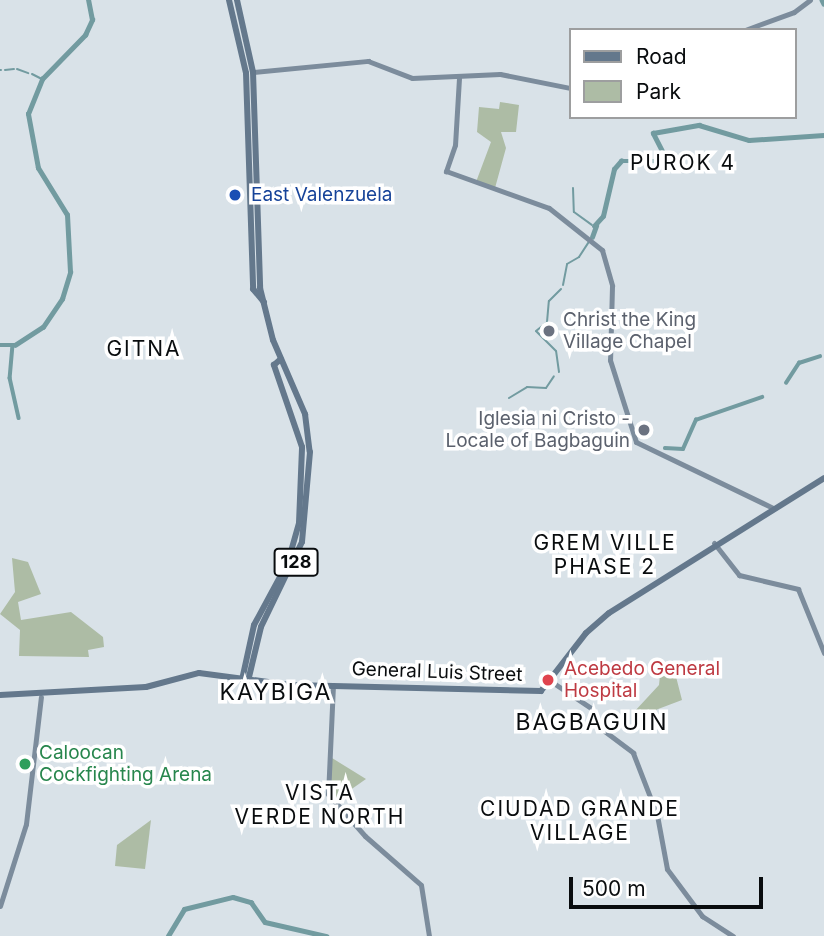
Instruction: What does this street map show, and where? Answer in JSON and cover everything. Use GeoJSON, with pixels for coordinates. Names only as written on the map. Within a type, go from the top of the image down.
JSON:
{"type":"FeatureCollection","features":[{"type":"Feature","properties":{"kind":"main road","name":"128"},"geometry":{"type":"LineString","coordinates":[[229,0],[243,49],[252,141]]}},
{"type":"Feature","properties":{"kind":"main road","name":"128"},"geometry":{"type":"LineString","coordinates":[[237,0],[253,72],[254,295],[264,302]]}},
{"type":"Feature","properties":{"kind":"main road","name":"128"},"geometry":{"type":"LineString","coordinates":[[245,678],[261,627],[304,534],[309,434],[281,359],[264,302],[254,233]]}},
{"type":"Feature","properties":{"kind":"main road","name":"128"},"geometry":{"type":"LineString","coordinates":[[277,591],[298,530],[299,436],[274,365],[281,359]]}},
{"type":"Feature","properties":{"kind":"main road"},"geometry":{"type":"LineString","coordinates":[[299,436],[309,434]]}},
{"type":"Feature","properties":{"kind":"main road"},"geometry":{"type":"LineString","coordinates":[[552,682],[597,623],[714,543],[824,478]]}},
{"type":"Feature","properties":{"kind":"main road","name":"General Luis Street"},"geometry":{"type":"LineString","coordinates":[[0,695],[41,697],[149,686],[194,673],[334,685],[538,692],[552,682]]}},
{"type":"Feature","properties":{"kind":"street"},"geometry":{"type":"LineString","coordinates":[[751,28],[792,13],[810,0]]}},
{"type":"Feature","properties":{"kind":"street"},"geometry":{"type":"LineString","coordinates":[[253,72],[368,61],[412,78],[459,78],[500,74],[568,88]]}},
{"type":"Feature","properties":{"kind":"street"},"geometry":{"type":"LineString","coordinates":[[459,78],[455,145],[446,172],[544,205],[602,250],[611,278],[607,347],[636,442],[774,508]]}},
{"type":"Feature","properties":{"kind":"street"},"geometry":{"type":"LineString","coordinates":[[714,543],[739,575],[798,589],[824,653]]}},
{"type":"Feature","properties":{"kind":"street"},"geometry":{"type":"LineString","coordinates":[[552,682],[591,708],[603,730],[631,750],[656,811],[667,869],[700,914],[733,936]]}},
{"type":"Feature","properties":{"kind":"street"},"geometry":{"type":"LineString","coordinates":[[334,685],[328,794],[365,836],[421,886],[429,936]]}},
{"type":"Feature","properties":{"kind":"street"},"geometry":{"type":"LineString","coordinates":[[0,906],[26,824],[41,697]]}},
{"type":"Feature","properties":{"kind":"green space"},"geometry":{"type":"Polygon","coordinates":[[[500,102],[519,105],[516,132],[501,132],[506,148],[495,188],[476,182],[491,142],[477,132],[479,107],[499,109],[500,102]]]}},
{"type":"Feature","properties":{"kind":"green space"},"geometry":{"type":"Polygon","coordinates":[[[12,558],[28,562],[41,594],[18,602],[21,620],[71,612],[103,637],[104,647],[88,650],[89,657],[19,656],[20,630],[0,614],[15,592],[12,558]]]}},
{"type":"Feature","properties":{"kind":"green space"},"geometry":{"type":"Polygon","coordinates":[[[661,665],[673,665],[682,700],[637,717],[634,712],[659,685],[661,665]]]}},
{"type":"Feature","properties":{"kind":"green space"},"geometry":{"type":"Polygon","coordinates":[[[332,758],[366,779],[336,800],[329,788],[332,758]]]}},
{"type":"Feature","properties":{"kind":"green space"},"geometry":{"type":"Polygon","coordinates":[[[151,820],[145,869],[115,866],[117,845],[151,820]]]}},
{"type":"Feature","properties":{"kind":"waterway"},"geometry":{"type":"LineString","coordinates":[[0,345],[15,345],[43,327],[62,299],[70,272],[67,215],[38,168],[28,114],[42,79],[85,35],[92,20],[88,0]]}},
{"type":"Feature","properties":{"kind":"waterway"},"geometry":{"type":"LineString","coordinates":[[822,0],[824,4]]}},
{"type":"Feature","properties":{"kind":"waterway"},"geometry":{"type":"LineString","coordinates":[[5,70],[14,69]]}},
{"type":"Feature","properties":{"kind":"waterway"},"geometry":{"type":"LineString","coordinates":[[17,69],[28,73]]}},
{"type":"Feature","properties":{"kind":"waterway"},"geometry":{"type":"LineString","coordinates":[[32,74],[42,79]]}},
{"type":"Feature","properties":{"kind":"waterway"},"geometry":{"type":"LineString","coordinates":[[594,226],[603,216],[614,169],[621,161],[667,161],[653,133],[699,125],[749,140],[824,135]]}},
{"type":"Feature","properties":{"kind":"waterway"},"geometry":{"type":"LineString","coordinates":[[573,188],[574,212],[592,225]]}},
{"type":"Feature","properties":{"kind":"waterway"},"geometry":{"type":"LineString","coordinates":[[592,237],[596,226]]}},
{"type":"Feature","properties":{"kind":"waterway"},"geometry":{"type":"LineString","coordinates":[[563,285],[567,264],[579,257],[592,237]]}},
{"type":"Feature","properties":{"kind":"waterway"},"geometry":{"type":"LineString","coordinates":[[559,372],[556,351],[536,331],[547,322],[549,301],[561,289]]}},
{"type":"Feature","properties":{"kind":"waterway"},"geometry":{"type":"LineString","coordinates":[[13,345],[10,378],[19,418]]}},
{"type":"Feature","properties":{"kind":"waterway"},"geometry":{"type":"LineString","coordinates":[[786,383],[799,363],[820,356]]}},
{"type":"Feature","properties":{"kind":"waterway"},"geometry":{"type":"LineString","coordinates":[[509,398],[527,387],[546,388],[554,376]]}},
{"type":"Feature","properties":{"kind":"waterway"},"geometry":{"type":"LineString","coordinates":[[665,448],[683,449],[696,420],[762,397]]}},
{"type":"Feature","properties":{"kind":"waterway"},"geometry":{"type":"LineString","coordinates":[[168,936],[184,909],[233,897],[251,902],[265,922],[326,936]]}},
{"type":"Feature","properties":{"kind":"place","name":"East Valenzuela"},"geometry":{"type":"Point","coordinates":[235,195]}},
{"type":"Feature","properties":{"kind":"place","name":"Christ the King Village Chapel"},"geometry":{"type":"Point","coordinates":[549,331]}},
{"type":"Feature","properties":{"kind":"place","name":"Iglesia ni Cristo - Locale of Bagbaguin"},"geometry":{"type":"Point","coordinates":[644,430]}},
{"type":"Feature","properties":{"kind":"place","name":"Acebedo General Hospital"},"geometry":{"type":"Point","coordinates":[548,680]}},
{"type":"Feature","properties":{"kind":"place","name":"Caloocan Cockfighting Arena"},"geometry":{"type":"Point","coordinates":[25,764]}},
{"type":"Feature","properties":{"kind":"district","name":"PUROK 4"},"geometry":{"type":"Point","coordinates":[683,163]}},
{"type":"Feature","properties":{"kind":"district","name":"GITNA"},"geometry":{"type":"Point","coordinates":[144,349]}},
{"type":"Feature","properties":{"kind":"district","name":"GREM VILLE PHASE 2"},"geometry":{"type":"Point","coordinates":[605,555]}},
{"type":"Feature","properties":{"kind":"district","name":"KAYBIGA"},"geometry":{"type":"Point","coordinates":[276,692]}},
{"type":"Feature","properties":{"kind":"district","name":"BAGBAGUIN"},"geometry":{"type":"Point","coordinates":[592,722]}},
{"type":"Feature","properties":{"kind":"district","name":"VISTA VERDE NORTH"},"geometry":{"type":"Point","coordinates":[320,805]}},
{"type":"Feature","properties":{"kind":"district","name":"CIUDAD GRANDE VILLAGE"},"geometry":{"type":"Point","coordinates":[580,821]}}]}
